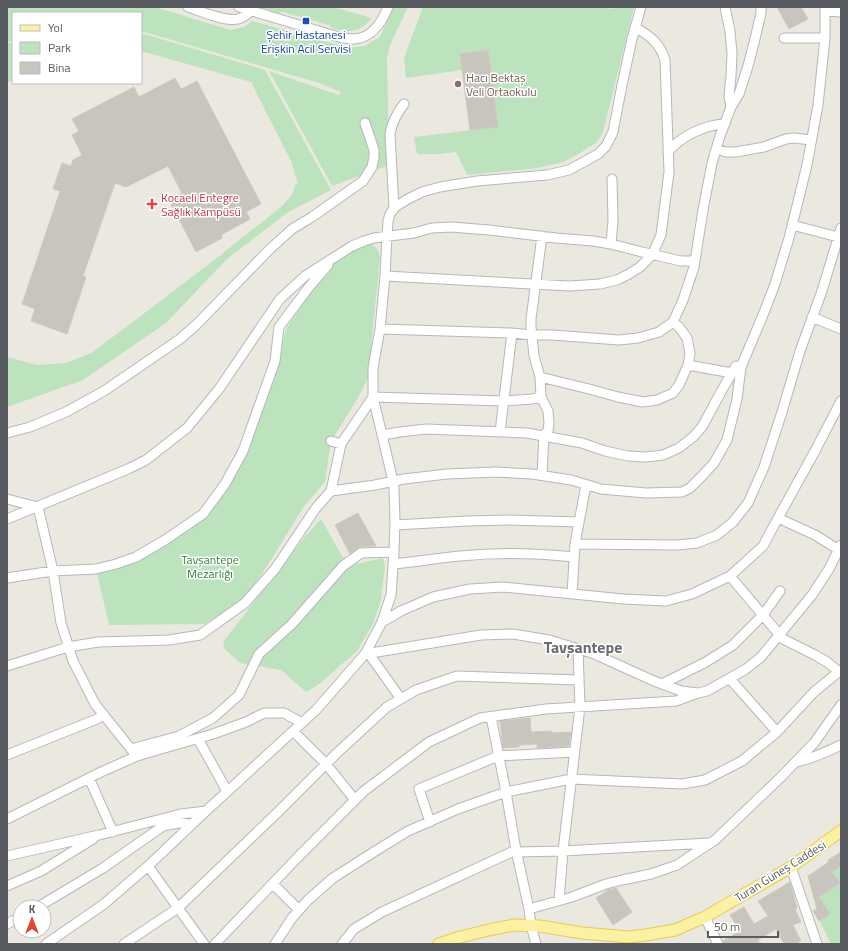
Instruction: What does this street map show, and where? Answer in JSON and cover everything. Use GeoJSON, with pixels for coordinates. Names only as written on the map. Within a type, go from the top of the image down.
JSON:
{"type":"FeatureCollection","features":[{"type":"Feature","properties":{"kind":"main road","name":"Turan Güneş Caddesi"},"geometry":{"type":"LineString","coordinates":[[439,944],[460,937],[514,925],[540,926],[630,940],[646,935],[675,930],[705,917],[791,867],[841,831]]}},
{"type":"Feature","properties":{"kind":"street"},"geometry":{"type":"LineString","coordinates":[[188,7],[228,20],[243,18],[251,10]]}},
{"type":"Feature","properties":{"kind":"street"},"geometry":{"type":"LineString","coordinates":[[239,7],[342,38],[355,39],[366,36],[376,29],[383,19],[388,7]]}},
{"type":"Feature","properties":{"kind":"street"},"geometry":{"type":"LineString","coordinates":[[46,944],[104,904],[148,866],[206,810],[316,710],[367,654],[382,622],[391,595],[394,552],[395,525],[393,481],[372,397],[373,368],[380,330],[390,214],[395,207],[422,192],[440,187],[477,181],[547,175],[569,170],[598,154],[606,146],[613,132],[622,85],[641,7]]}},
{"type":"Feature","properties":{"kind":"street"},"geometry":{"type":"LineString","coordinates":[[725,7],[730,31],[732,53],[729,96],[731,107]]}},
{"type":"Feature","properties":{"kind":"street"},"geometry":{"type":"LineString","coordinates":[[380,330],[512,333],[619,340],[638,338],[659,332],[673,322],[694,267],[712,163],[731,107],[738,94],[748,66],[761,13],[761,7]]}},
{"type":"Feature","properties":{"kind":"street"},"geometry":{"type":"LineString","coordinates":[[331,491],[447,474],[496,472],[532,474],[571,480],[601,489],[646,493],[682,492],[690,488],[714,463],[727,440],[737,398],[742,367],[775,284],[807,165],[818,105],[825,38],[825,9],[841,12]]}},
{"type":"Feature","properties":{"kind":"street"},"geometry":{"type":"LineString","coordinates":[[385,276],[585,286],[617,280],[640,267],[652,254],[661,235],[669,172],[665,60],[658,45],[635,27]]}},
{"type":"Feature","properties":{"kind":"street"},"geometry":{"type":"LineString","coordinates":[[784,38],[825,38]]}},
{"type":"Feature","properties":{"kind":"street"},"geometry":{"type":"LineString","coordinates":[[394,209],[390,134],[395,116],[404,104]]}},
{"type":"Feature","properties":{"kind":"street"},"geometry":{"type":"LineString","coordinates":[[7,433],[66,412],[104,391],[180,339],[196,325],[270,249],[287,234],[363,181],[372,167],[374,157],[374,150],[365,123]]}},
{"type":"Feature","properties":{"kind":"street"},"geometry":{"type":"LineString","coordinates":[[668,152],[674,144],[699,130],[719,124],[725,124]]}},
{"type":"Feature","properties":{"kind":"street"},"geometry":{"type":"LineString","coordinates":[[716,149],[726,152],[736,152],[764,147],[786,139],[794,138],[811,140]]}},
{"type":"Feature","properties":{"kind":"street"},"geometry":{"type":"LineString","coordinates":[[611,244],[613,221],[612,179]]}},
{"type":"Feature","properties":{"kind":"street"},"geometry":{"type":"LineString","coordinates":[[575,544],[678,545],[697,543],[717,535],[733,522],[748,503],[764,467],[800,351],[822,290],[840,232],[792,225]]}},
{"type":"Feature","properties":{"kind":"street"},"geometry":{"type":"LineString","coordinates":[[7,519],[128,469],[146,460],[187,428],[219,389],[280,299],[305,276],[352,246],[364,241],[387,236],[410,234],[432,228],[451,227],[593,241],[681,261],[695,262]]}},
{"type":"Feature","properties":{"kind":"street"},"geometry":{"type":"LineString","coordinates":[[542,236],[531,319],[531,335],[534,356],[540,377],[541,397],[548,411],[549,423],[548,431],[544,435],[542,476]]}},
{"type":"Feature","properties":{"kind":"street"},"geometry":{"type":"LineString","coordinates":[[7,578],[53,571],[96,569],[116,564],[136,557],[203,514],[225,484],[243,451],[275,361],[280,328],[331,259]]}},
{"type":"Feature","properties":{"kind":"street"},"geometry":{"type":"LineString","coordinates":[[812,317],[841,329]]}},
{"type":"Feature","properties":{"kind":"street"},"geometry":{"type":"LineString","coordinates":[[540,377],[643,402],[657,400],[673,393],[679,385],[688,365],[690,353],[687,338],[679,327],[673,322]]}},
{"type":"Feature","properties":{"kind":"street"},"geometry":{"type":"LineString","coordinates":[[500,432],[512,333]]}},
{"type":"Feature","properties":{"kind":"street"},"geometry":{"type":"LineString","coordinates":[[688,365],[732,373]]}},
{"type":"Feature","properties":{"kind":"street"},"geometry":{"type":"LineString","coordinates":[[382,435],[426,429],[528,433],[582,443],[628,456],[646,457],[663,455],[679,448],[693,437],[702,427],[736,366],[742,367]]}},
{"type":"Feature","properties":{"kind":"street"},"geometry":{"type":"LineString","coordinates":[[372,397],[503,402],[541,397]]}},
{"type":"Feature","properties":{"kind":"street"},"geometry":{"type":"LineString","coordinates":[[7,666],[68,647],[98,642],[169,640],[200,635],[245,603],[275,569],[316,508],[331,491],[341,444],[372,397]]}},
{"type":"Feature","properties":{"kind":"street"},"geometry":{"type":"LineString","coordinates":[[382,622],[401,611],[433,597],[470,589],[503,587],[623,599],[666,600],[692,594],[730,576],[763,546],[841,401]]}},
{"type":"Feature","properties":{"kind":"street"},"geometry":{"type":"LineString","coordinates":[[331,441],[341,444]]}},
{"type":"Feature","properties":{"kind":"street"},"geometry":{"type":"LineString","coordinates":[[572,594],[575,544],[586,485]]}},
{"type":"Feature","properties":{"kind":"street"},"geometry":{"type":"LineString","coordinates":[[7,499],[38,507]]}},
{"type":"Feature","properties":{"kind":"street"},"geometry":{"type":"LineString","coordinates":[[38,507],[53,571],[61,623],[73,661],[95,704],[134,752]]}},
{"type":"Feature","properties":{"kind":"street"},"geometry":{"type":"LineString","coordinates":[[215,944],[364,791],[429,742],[480,718],[546,709],[676,701],[707,691],[746,669],[761,657],[812,595],[829,569],[840,547],[816,534],[778,518]]}},
{"type":"Feature","properties":{"kind":"street"},"geometry":{"type":"LineString","coordinates":[[395,525],[509,520],[579,522]]}},
{"type":"Feature","properties":{"kind":"street"},"geometry":{"type":"LineString","coordinates":[[7,819],[89,778],[134,752],[179,736],[213,718],[239,695],[259,654],[292,624],[344,566],[361,553],[394,552]]}},
{"type":"Feature","properties":{"kind":"street"},"geometry":{"type":"LineString","coordinates":[[393,564],[491,554],[555,555],[574,557]]}},
{"type":"Feature","properties":{"kind":"street"},"geometry":{"type":"LineString","coordinates":[[275,944],[299,910],[333,878],[408,831],[458,809],[506,792],[571,779],[682,784],[705,780],[742,761],[777,732],[814,692],[840,671],[815,655],[779,636],[730,576]]}},
{"type":"Feature","properties":{"kind":"street"},"geometry":{"type":"LineString","coordinates":[[662,684],[706,662],[733,645],[762,615],[780,591]]}},
{"type":"Feature","properties":{"kind":"street"},"geometry":{"type":"LineString","coordinates":[[367,654],[481,635],[513,634],[549,640],[592,653],[662,684],[681,691],[698,693]]}},
{"type":"Feature","properties":{"kind":"street"},"geometry":{"type":"LineString","coordinates":[[559,900],[563,851],[580,707],[578,649]]}},
{"type":"Feature","properties":{"kind":"street"},"geometry":{"type":"LineString","coordinates":[[367,654],[401,699]]}},
{"type":"Feature","properties":{"kind":"street"},"geometry":{"type":"LineString","coordinates":[[124,944],[178,908],[326,764],[387,707],[416,690],[456,676],[579,680]]}},
{"type":"Feature","properties":{"kind":"street"},"geometry":{"type":"LineString","coordinates":[[730,679],[777,732]]}},
{"type":"Feature","properties":{"kind":"street"},"geometry":{"type":"LineString","coordinates":[[528,909],[572,897],[606,884],[651,874],[677,865],[715,840],[764,794],[814,743],[841,705]]}},
{"type":"Feature","properties":{"kind":"street"},"geometry":{"type":"LineString","coordinates":[[134,752],[198,738],[246,722],[264,713],[284,713],[302,723]]}},
{"type":"Feature","properties":{"kind":"street"},"geometry":{"type":"LineString","coordinates":[[7,755],[97,719],[103,715]]}},
{"type":"Feature","properties":{"kind":"street"},"geometry":{"type":"LineString","coordinates":[[491,717],[516,851],[536,944]]}},
{"type":"Feature","properties":{"kind":"street"},"geometry":{"type":"LineString","coordinates":[[293,731],[326,764],[355,800]]}},
{"type":"Feature","properties":{"kind":"street"},"geometry":{"type":"LineString","coordinates":[[198,738],[227,791]]}},
{"type":"Feature","properties":{"kind":"street"},"geometry":{"type":"LineString","coordinates":[[796,762],[807,760],[827,752],[841,744]]}},
{"type":"Feature","properties":{"kind":"street"},"geometry":{"type":"LineString","coordinates":[[430,822],[419,789],[498,756],[574,752]]}},
{"type":"Feature","properties":{"kind":"street"},"geometry":{"type":"LineString","coordinates":[[89,778],[113,832]]}},
{"type":"Feature","properties":{"kind":"street"},"geometry":{"type":"LineString","coordinates":[[7,856],[113,832],[181,814],[206,810]]}},
{"type":"Feature","properties":{"kind":"street"},"geometry":{"type":"LineString","coordinates":[[51,899],[103,868],[163,826],[191,824]]}},
{"type":"Feature","properties":{"kind":"street"},"geometry":{"type":"LineString","coordinates":[[7,886],[42,871],[99,835]]}},
{"type":"Feature","properties":{"kind":"street"},"geometry":{"type":"LineString","coordinates":[[342,944],[354,930],[382,912],[516,851],[563,851],[709,843]]}},
{"type":"Feature","properties":{"kind":"street"},"geometry":{"type":"LineString","coordinates":[[148,866],[204,944]]}},
{"type":"Feature","properties":{"kind":"street"},"geometry":{"type":"LineString","coordinates":[[791,867],[817,944]]}},
{"type":"Feature","properties":{"kind":"street"},"geometry":{"type":"LineString","coordinates":[[273,884],[299,910]]}},
{"type":"Feature","properties":{"kind":"street"},"geometry":{"type":"LineString","coordinates":[[705,917],[718,944]]}},
{"type":"Feature","properties":{"kind":"green space"},"geometry":{"type":"Polygon","coordinates":[[[7,7],[155,7],[230,30],[244,27],[252,21],[349,48],[364,46],[380,37],[394,7],[408,7],[390,45],[387,58],[387,166],[332,186],[269,71],[339,95],[341,92],[319,83],[142,31],[142,12],[12,12],[12,40],[7,43],[7,7]]]}},
{"type":"Feature","properties":{"kind":"green space"},"geometry":{"type":"Polygon","coordinates":[[[263,7],[333,7],[372,18],[358,29],[345,31],[283,12],[278,13],[263,7]]]}},
{"type":"Feature","properties":{"kind":"green space"},"geometry":{"type":"Polygon","coordinates":[[[423,7],[596,7],[613,9],[613,7],[634,7],[603,132],[597,142],[564,162],[537,168],[467,175],[456,152],[417,154],[414,137],[498,127],[488,50],[460,54],[462,70],[406,78],[404,58],[423,7]]]}},
{"type":"Feature","properties":{"kind":"green space"},"geometry":{"type":"Polygon","coordinates":[[[142,33],[265,70],[331,190],[288,212],[227,259],[166,323],[83,380],[7,407],[7,357],[37,365],[66,363],[91,353],[218,257],[281,207],[292,195],[295,185],[298,184],[291,161],[251,82],[142,51],[142,33]]]}},
{"type":"Feature","properties":{"kind":"green space"},"geometry":{"type":"Polygon","coordinates":[[[12,42],[12,80],[7,83],[7,44],[12,42]]]}},
{"type":"Feature","properties":{"kind":"green space","name":"Tavşantepe Mezarlığı"},"geometry":{"type":"Polygon","coordinates":[[[370,244],[377,249],[380,257],[368,378],[358,398],[331,441],[325,482],[304,506],[271,560],[243,601],[204,624],[109,625],[96,569],[149,554],[187,524],[227,485],[279,357],[286,329],[333,262],[363,246],[370,244]]]}},
{"type":"Feature","properties":{"kind":"green space"},"geometry":{"type":"Polygon","coordinates":[[[321,519],[342,556],[352,565],[383,558],[385,567],[381,600],[373,624],[357,651],[318,685],[306,692],[281,670],[240,663],[225,649],[223,642],[303,539],[321,519]]]}},
{"type":"Feature","properties":{"kind":"green space"},"geometry":{"type":"Polygon","coordinates":[[[828,860],[835,870],[841,866],[841,944],[831,944],[817,912],[815,900],[840,883],[827,864],[828,860]]]}},
{"type":"Feature","properties":{"kind":"building"},"geometry":{"type":"Polygon","coordinates":[[[777,7],[801,7],[808,19],[789,29],[777,7]]]}},
{"type":"Feature","properties":{"kind":"building"},"geometry":{"type":"Polygon","coordinates":[[[488,50],[498,127],[470,130],[460,54],[488,50]]]}},
{"type":"Feature","properties":{"kind":"building"},"geometry":{"type":"Polygon","coordinates":[[[175,78],[181,89],[197,81],[261,204],[246,212],[250,219],[221,235],[222,238],[196,252],[169,200],[182,193],[168,166],[126,187],[115,183],[83,276],[86,277],[67,334],[31,321],[35,309],[22,304],[60,191],[53,189],[62,163],[71,166],[73,160],[82,155],[72,135],[79,131],[72,119],[134,87],[139,97],[175,78]]]}},
{"type":"Feature","properties":{"kind":"building"},"geometry":{"type":"Polygon","coordinates":[[[358,513],[376,546],[360,547],[350,554],[335,525],[358,513]]]}},
{"type":"Feature","properties":{"kind":"building"},"geometry":{"type":"Polygon","coordinates":[[[530,718],[531,732],[571,732],[569,746],[537,748],[537,744],[503,748],[500,721],[530,718]]]}},
{"type":"Feature","properties":{"kind":"building"},"geometry":{"type":"Polygon","coordinates":[[[841,852],[841,866],[832,872],[840,883],[819,897],[830,914],[819,921],[813,911],[817,909],[808,876],[841,852]]]}},
{"type":"Feature","properties":{"kind":"building"},"geometry":{"type":"Polygon","coordinates":[[[790,882],[797,908],[795,909],[801,922],[793,925],[801,941],[794,944],[784,944],[776,929],[758,940],[760,944],[724,944],[723,941],[740,931],[730,915],[744,907],[754,924],[768,916],[758,901],[790,882]]]}},
{"type":"Feature","properties":{"kind":"building"},"geometry":{"type":"Polygon","coordinates":[[[616,888],[632,912],[613,925],[596,898],[608,890],[616,888]]]}},
{"type":"Feature","properties":{"kind":"place","name":"Şehir Hastanesi Erişkin Acil Servisi"},"geometry":{"type":"Point","coordinates":[306,21]}},
{"type":"Feature","properties":{"kind":"place","name":"Hacı Bektaş Veli Ortaokulu"},"geometry":{"type":"Point","coordinates":[458,84]}},
{"type":"Feature","properties":{"kind":"place","name":"Kocaeli Entegre Sağlık Kampüsü"},"geometry":{"type":"Point","coordinates":[152,204]}},
{"type":"Feature","properties":{"kind":"district","name":"Tavşantepe"},"geometry":{"type":"Point","coordinates":[583,647]}}]}
